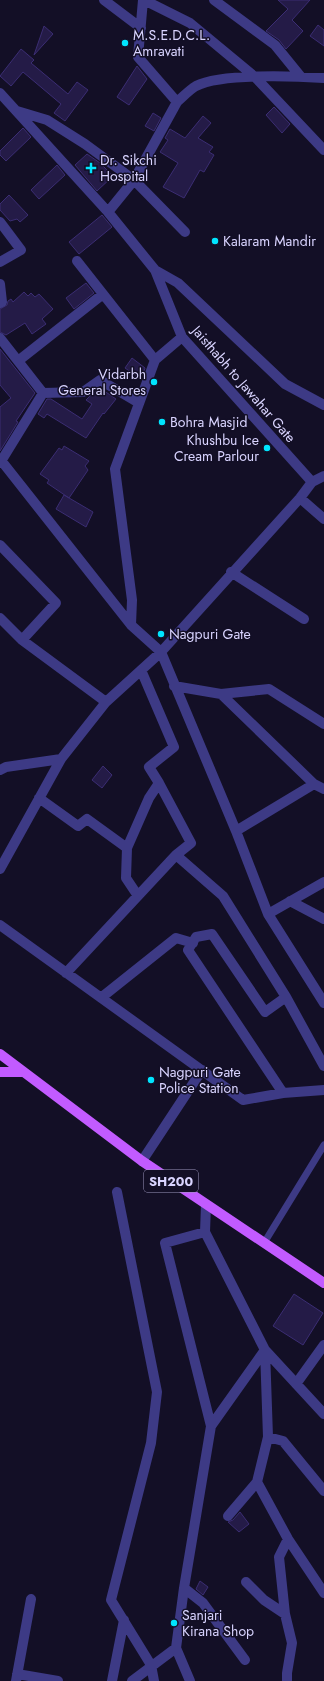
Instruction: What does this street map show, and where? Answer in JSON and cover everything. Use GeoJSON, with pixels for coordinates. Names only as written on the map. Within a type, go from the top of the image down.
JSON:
{"type":"FeatureCollection","features":[{"type":"Feature","properties":{"kind":"main road","name":"SH200"},"geometry":{"type":"LineString","coordinates":[[0,1054],[142,1161],[324,1283]]}},
{"type":"Feature","properties":{"kind":"main road"},"geometry":{"type":"LineString","coordinates":[[0,1072],[23,1072]]}},
{"type":"Feature","properties":{"kind":"street"},"geometry":{"type":"LineString","coordinates":[[104,0],[141,28]]}},
{"type":"Feature","properties":{"kind":"street"},"geometry":{"type":"LineString","coordinates":[[177,102],[138,58],[144,0],[190,23],[255,77],[324,150]]}},
{"type":"Feature","properties":{"kind":"street"},"geometry":{"type":"LineString","coordinates":[[214,0],[275,45],[301,76]]}},
{"type":"Feature","properties":{"kind":"street"},"geometry":{"type":"LineString","coordinates":[[108,212],[134,180],[177,102],[196,86],[222,79],[301,76],[324,78]]}},
{"type":"Feature","properties":{"kind":"street","name":"Jaisthabh to Jawahar Gate"},"geometry":{"type":"LineString","coordinates":[[0,93],[108,212],[155,270],[182,337],[312,482]]}},
{"type":"Feature","properties":{"kind":"street"},"geometry":{"type":"LineString","coordinates":[[16,111],[47,120],[134,180],[185,232]]}},
{"type":"Feature","properties":{"kind":"street"},"geometry":{"type":"LineString","coordinates":[[0,222],[21,250],[0,262]]}},
{"type":"Feature","properties":{"kind":"street"},"geometry":{"type":"LineString","coordinates":[[77,261],[154,360]]}},
{"type":"Feature","properties":{"kind":"street"},"geometry":{"type":"LineString","coordinates":[[155,270],[178,283],[285,384],[324,405]]}},
{"type":"Feature","properties":{"kind":"street"},"geometry":{"type":"LineString","coordinates":[[0,284],[2,302],[0,303]]}},
{"type":"Feature","properties":{"kind":"street"},"geometry":{"type":"LineString","coordinates":[[18,360],[103,294]]}},
{"type":"Feature","properties":{"kind":"street"},"geometry":{"type":"LineString","coordinates":[[131,625],[132,600],[115,469],[154,360],[182,337]]}},
{"type":"Feature","properties":{"kind":"street"},"geometry":{"type":"LineString","coordinates":[[0,338],[43,393]]}},
{"type":"Feature","properties":{"kind":"street"},"geometry":{"type":"LineString","coordinates":[[43,393],[82,392],[100,380],[139,403]]}},
{"type":"Feature","properties":{"kind":"street"},"geometry":{"type":"LineString","coordinates":[[43,393],[0,461],[131,625],[161,652],[236,831],[268,914],[324,1003]]}},
{"type":"Feature","properties":{"kind":"street"},"geometry":{"type":"LineString","coordinates":[[0,869],[61,759],[106,702],[161,652],[231,572],[300,498],[312,482],[324,476]]}},
{"type":"Feature","properties":{"kind":"street"},"geometry":{"type":"LineString","coordinates":[[300,498],[324,519]]}},
{"type":"Feature","properties":{"kind":"street"},"geometry":{"type":"LineString","coordinates":[[0,545],[56,603],[22,640]]}},
{"type":"Feature","properties":{"kind":"street"},"geometry":{"type":"LineString","coordinates":[[231,572],[304,619]]}},
{"type":"Feature","properties":{"kind":"street"},"geometry":{"type":"LineString","coordinates":[[0,618],[22,640],[106,702]]}},
{"type":"Feature","properties":{"kind":"street"},"geometry":{"type":"LineString","coordinates":[[66,973],[176,855],[191,842],[150,767],[174,747],[141,670]]}},
{"type":"Feature","properties":{"kind":"street"},"geometry":{"type":"LineString","coordinates":[[174,686],[221,694],[268,689],[324,724]]}},
{"type":"Feature","properties":{"kind":"street"},"geometry":{"type":"LineString","coordinates":[[221,694],[314,784],[324,788]]}},
{"type":"Feature","properties":{"kind":"street"},"geometry":{"type":"LineString","coordinates":[[2,765],[61,759]]}},
{"type":"Feature","properties":{"kind":"street"},"geometry":{"type":"LineString","coordinates":[[138,896],[126,878],[127,848],[148,798],[159,783]]}},
{"type":"Feature","properties":{"kind":"street"},"geometry":{"type":"LineString","coordinates":[[236,831],[314,784]]}},
{"type":"Feature","properties":{"kind":"street"},"geometry":{"type":"LineString","coordinates":[[39,798],[78,826],[87,819],[127,848]]}},
{"type":"Feature","properties":{"kind":"street"},"geometry":{"type":"LineString","coordinates":[[176,855],[223,896],[286,997],[324,1066]]}},
{"type":"Feature","properties":{"kind":"street"},"geometry":{"type":"LineString","coordinates":[[268,914],[324,882]]}},
{"type":"Feature","properties":{"kind":"street"},"geometry":{"type":"LineString","coordinates":[[290,901],[324,919]]}},
{"type":"Feature","properties":{"kind":"street"},"geometry":{"type":"LineString","coordinates":[[0,925],[243,1100],[283,1093],[324,1090]]}},
{"type":"Feature","properties":{"kind":"street"},"geometry":{"type":"LineString","coordinates":[[283,1093],[188,950],[196,937],[212,934],[265,1012],[286,997]]}},
{"type":"Feature","properties":{"kind":"street"},"geometry":{"type":"LineString","coordinates":[[102,997],[176,938],[193,942]]}},
{"type":"Feature","properties":{"kind":"street"},"geometry":{"type":"LineString","coordinates":[[142,1161],[202,1070]]}},
{"type":"Feature","properties":{"kind":"street"},"geometry":{"type":"LineString","coordinates":[[117,1192],[157,1392],[151,1443],[111,1600],[151,1665],[154,1681]]}},
{"type":"Feature","properties":{"kind":"street"},"geometry":{"type":"LineString","coordinates":[[206,1205],[204,1232],[265,1350],[324,1414]]}},
{"type":"Feature","properties":{"kind":"street"},"geometry":{"type":"LineString","coordinates":[[190,1681],[176,1648],[184,1588],[211,1426],[165,1243],[204,1232]]}},
{"type":"Feature","properties":{"kind":"street"},"geometry":{"type":"LineString","coordinates":[[296,1384],[324,1345]]}},
{"type":"Feature","properties":{"kind":"street"},"geometry":{"type":"LineString","coordinates":[[211,1426],[265,1350]]}},
{"type":"Feature","properties":{"kind":"street"},"geometry":{"type":"LineString","coordinates":[[228,1516],[257,1482],[268,1437],[265,1350]]}},
{"type":"Feature","properties":{"kind":"street"},"geometry":{"type":"LineString","coordinates":[[268,1437],[283,1441],[324,1491]]}},
{"type":"Feature","properties":{"kind":"street"},"geometry":{"type":"LineString","coordinates":[[257,1482],[288,1539],[324,1593]]}},
{"type":"Feature","properties":{"kind":"street"},"geometry":{"type":"LineString","coordinates":[[287,1681],[292,1643],[285,1614],[279,1558],[288,1539]]}},
{"type":"Feature","properties":{"kind":"street"},"geometry":{"type":"LineString","coordinates":[[246,1582],[264,1600],[285,1614]]}},
{"type":"Feature","properties":{"kind":"street"},"geometry":{"type":"LineString","coordinates":[[184,1588],[202,1603],[245,1660]]}},
{"type":"Feature","properties":{"kind":"street"},"geometry":{"type":"LineString","coordinates":[[31,1599],[17,1677],[58,1681]]}},
{"type":"Feature","properties":{"kind":"street"},"geometry":{"type":"LineString","coordinates":[[112,1681],[124,1620]]}},
{"type":"Feature","properties":{"kind":"street"},"geometry":{"type":"LineString","coordinates":[[132,1681],[151,1665],[176,1648]]}},
{"type":"Feature","properties":{"kind":"lane"},"geometry":{"type":"LineString","coordinates":[[264,1243],[324,1145]]}},
{"type":"Feature","properties":{"kind":"building"},"geometry":{"type":"Polygon","coordinates":[[[278,0],[310,0],[292,20],[303,31],[286,49],[279,40],[266,31],[288,9],[278,0]]]}},
{"type":"Feature","properties":{"kind":"building"},"geometry":{"type":"Polygon","coordinates":[[[318,25],[324,30],[324,46],[310,36],[318,25]]]}},
{"type":"Feature","properties":{"kind":"building"},"geometry":{"type":"Polygon","coordinates":[[[44,26],[53,34],[34,55],[44,26]]]}},
{"type":"Feature","properties":{"kind":"building"},"geometry":{"type":"Polygon","coordinates":[[[21,49],[34,60],[31,63],[68,94],[77,82],[88,90],[65,121],[54,113],[61,104],[23,72],[11,86],[0,76],[21,49]]]}},
{"type":"Feature","properties":{"kind":"building"},"geometry":{"type":"Polygon","coordinates":[[[137,66],[147,79],[129,105],[117,97],[137,66]]]}},
{"type":"Feature","properties":{"kind":"building"},"geometry":{"type":"Polygon","coordinates":[[[274,107],[290,124],[282,133],[266,115],[274,107]]]}},
{"type":"Feature","properties":{"kind":"building"},"geometry":{"type":"Polygon","coordinates":[[[153,113],[161,118],[154,131],[145,126],[153,113]]]}},
{"type":"Feature","properties":{"kind":"building"},"geometry":{"type":"Polygon","coordinates":[[[203,116],[211,123],[198,138],[213,147],[209,152],[214,155],[204,172],[200,170],[184,198],[163,187],[178,163],[160,152],[168,140],[165,138],[170,129],[185,138],[203,116]]]}},
{"type":"Feature","properties":{"kind":"building"},"geometry":{"type":"Polygon","coordinates":[[[23,128],[31,137],[6,161],[0,155],[0,151],[23,128]]]}},
{"type":"Feature","properties":{"kind":"building"},"geometry":{"type":"Polygon","coordinates":[[[87,154],[100,163],[113,176],[97,191],[75,165],[87,154]]]}},
{"type":"Feature","properties":{"kind":"building"},"geometry":{"type":"Polygon","coordinates":[[[57,165],[65,175],[39,199],[31,190],[57,165]]]}},
{"type":"Feature","properties":{"kind":"building"},"geometry":{"type":"Polygon","coordinates":[[[9,195],[28,215],[20,222],[17,219],[10,221],[0,210],[0,204],[9,195]]]}},
{"type":"Feature","properties":{"kind":"building"},"geometry":{"type":"Polygon","coordinates":[[[102,215],[112,227],[79,254],[69,242],[102,215]]]}},
{"type":"Feature","properties":{"kind":"building"},"geometry":{"type":"Polygon","coordinates":[[[86,283],[94,293],[74,309],[66,298],[86,283]]]}},
{"type":"Feature","properties":{"kind":"building"},"geometry":{"type":"Polygon","coordinates":[[[24,292],[28,296],[31,293],[35,297],[39,294],[53,309],[42,319],[46,324],[32,334],[25,323],[6,335],[0,332],[0,309],[7,305],[8,301],[11,299],[13,302],[24,292]]]}},
{"type":"Feature","properties":{"kind":"building"},"geometry":{"type":"Polygon","coordinates":[[[0,349],[35,393],[16,421],[18,422],[0,451],[0,407],[11,398],[0,385],[0,349]]]}},
{"type":"Feature","properties":{"kind":"building"},"geometry":{"type":"Polygon","coordinates":[[[132,358],[145,368],[141,379],[125,368],[132,358]]]}},
{"type":"Feature","properties":{"kind":"building"},"geometry":{"type":"Polygon","coordinates":[[[100,388],[116,399],[104,414],[103,413],[86,438],[47,414],[44,418],[38,414],[47,399],[51,399],[82,419],[92,404],[86,400],[100,388]]]}},
{"type":"Feature","properties":{"kind":"building"},"geometry":{"type":"Polygon","coordinates":[[[64,446],[89,461],[85,466],[88,470],[69,498],[47,483],[49,480],[40,474],[59,448],[62,450],[64,446]]]}},
{"type":"Feature","properties":{"kind":"building"},"geometry":{"type":"Polygon","coordinates":[[[64,495],[93,512],[86,527],[56,509],[64,495]]]}},
{"type":"Feature","properties":{"kind":"building"},"geometry":{"type":"Polygon","coordinates":[[[103,766],[112,775],[102,788],[92,780],[103,766]]]}},
{"type":"Feature","properties":{"kind":"building"},"geometry":{"type":"Polygon","coordinates":[[[294,1294],[323,1313],[303,1345],[273,1326],[294,1294]]]}},
{"type":"Feature","properties":{"kind":"building"},"geometry":{"type":"Polygon","coordinates":[[[240,1512],[249,1524],[239,1532],[228,1522],[233,1520],[240,1512]]]}},
{"type":"Feature","properties":{"kind":"building"},"geometry":{"type":"Polygon","coordinates":[[[200,1581],[208,1587],[203,1595],[196,1589],[200,1581]]]}},
{"type":"Feature","properties":{"kind":"place","name":"M.S.E.D.C.L. Amravati"},"geometry":{"type":"Point","coordinates":[125,43]}},
{"type":"Feature","properties":{"kind":"place","name":"Dr. Sikchi Hospital"},"geometry":{"type":"Point","coordinates":[91,168]}},
{"type":"Feature","properties":{"kind":"place","name":"Kalaram Mandir"},"geometry":{"type":"Point","coordinates":[215,241]}},
{"type":"Feature","properties":{"kind":"place","name":"Vidarbh General Stores"},"geometry":{"type":"Point","coordinates":[154,382]}},
{"type":"Feature","properties":{"kind":"place","name":"Bohra Masjid"},"geometry":{"type":"Point","coordinates":[162,422]}},
{"type":"Feature","properties":{"kind":"place","name":"Khushbu Ice Cream Parlour"},"geometry":{"type":"Point","coordinates":[267,448]}},
{"type":"Feature","properties":{"kind":"place","name":"Nagpuri Gate"},"geometry":{"type":"Point","coordinates":[161,634]}},
{"type":"Feature","properties":{"kind":"place","name":"Nagpuri Gate Police Station"},"geometry":{"type":"Point","coordinates":[151,1080]}},
{"type":"Feature","properties":{"kind":"place","name":"Sanjari Kirana Shop"},"geometry":{"type":"Point","coordinates":[174,1623]}}]}
